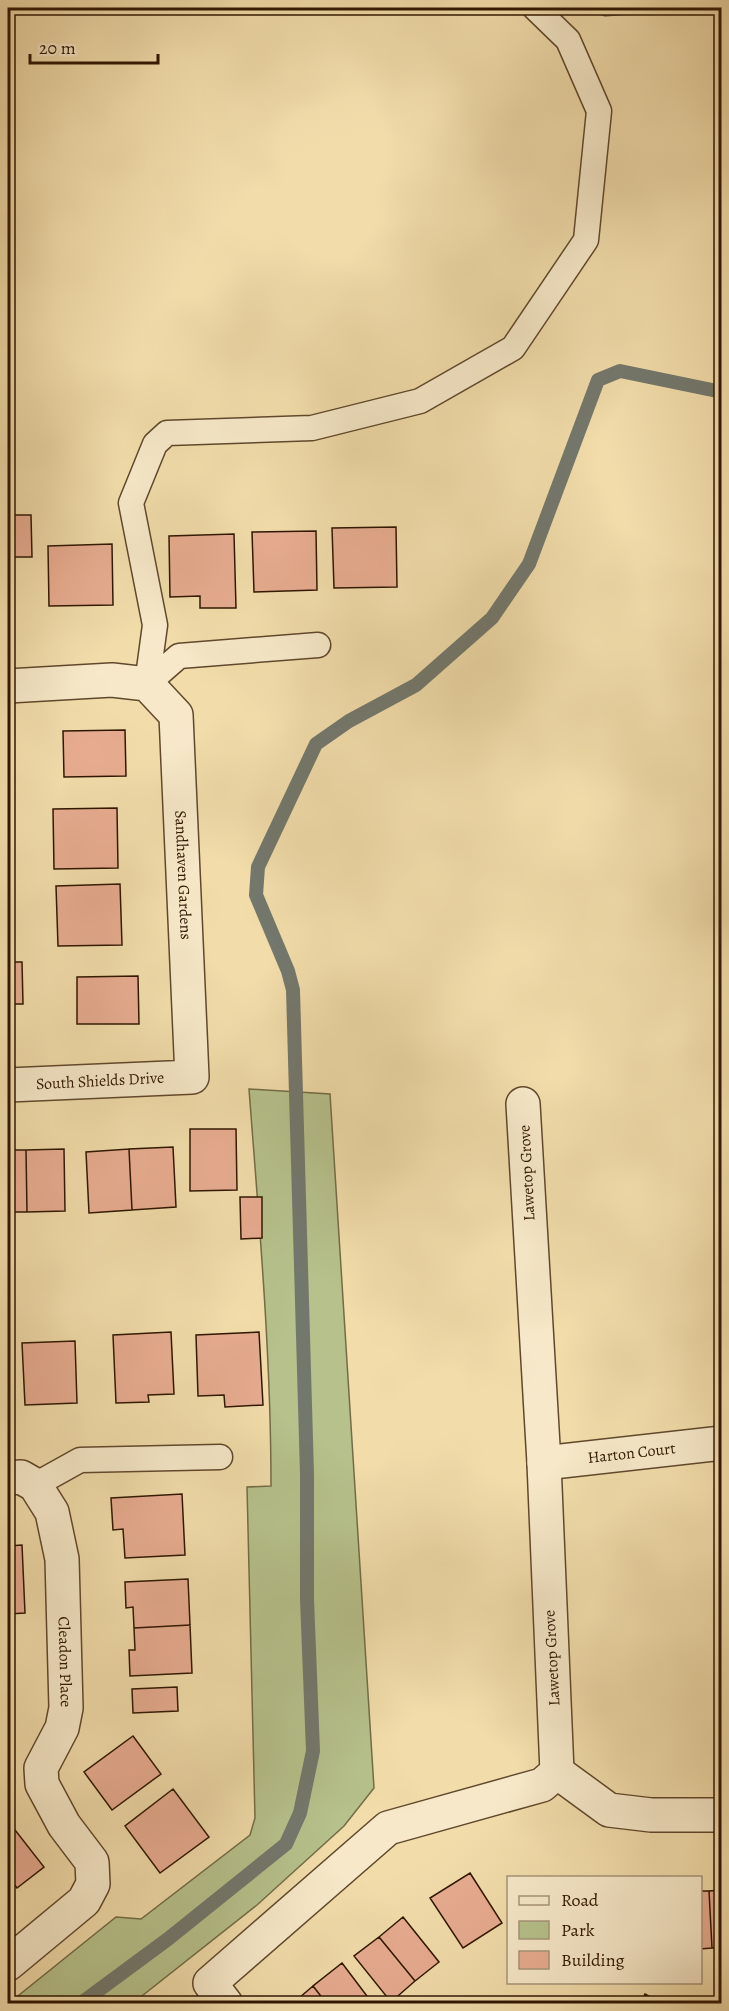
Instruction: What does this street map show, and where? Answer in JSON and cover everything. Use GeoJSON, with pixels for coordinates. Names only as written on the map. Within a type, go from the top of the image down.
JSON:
{"type":"FeatureCollection","features":[{"type":"Feature","properties":{"kind":"street"},"geometry":{"type":"LineString","coordinates":[[8,686],[112,680],[147,684]]}},
{"type":"Feature","properties":{"kind":"street","name":"Sandhaven Gardens"},"geometry":{"type":"LineString","coordinates":[[147,684],[176,715],[192,1077]]}},
{"type":"Feature","properties":{"kind":"street","name":"South Shields Drive"},"geometry":{"type":"LineString","coordinates":[[8,1085],[192,1077]]}},
{"type":"Feature","properties":{"kind":"street","name":"Lawetop Grove"},"geometry":{"type":"LineString","coordinates":[[523,1104],[544,1463],[557,1772]]}},
{"type":"Feature","properties":{"kind":"street","name":"Harton Court"},"geometry":{"type":"LineString","coordinates":[[544,1463],[722,1443]]}},
{"type":"Feature","properties":{"kind":"street","name":"Cleadon Place"},"geometry":{"type":"LineString","coordinates":[[8,1964],[84,1901],[93,1884],[92,1862],[64,1825],[42,1784],[41,1768],[62,1728],[66,1708],[62,1559],[52,1512],[21,1481]]}},
{"type":"Feature","properties":{"kind":"street"},"geometry":{"type":"LineString","coordinates":[[226,2004],[210,1983],[388,1828],[542,1785],[557,1772],[609,1810],[651,1815],[722,1815]]}},
{"type":"Feature","properties":{"kind":"lane"},"geometry":{"type":"LineString","coordinates":[[147,684],[155,625],[131,503],[155,444],[167,433],[312,428],[420,401],[513,348],[586,240],[599,111],[568,40],[535,8]]}},
{"type":"Feature","properties":{"kind":"lane"},"geometry":{"type":"LineString","coordinates":[[147,684],[179,656],[318,645]]}},
{"type":"Feature","properties":{"kind":"lane","name":"Cleadon Place"},"geometry":{"type":"LineString","coordinates":[[21,1481],[80,1460],[220,1456]]}},
{"type":"Feature","properties":{"kind":"green space"},"geometry":{"type":"Polygon","coordinates":[[[249,1089],[330,1094],[374,1788],[344,1826],[257,1905],[133,2003],[8,2004],[116,1917],[141,1919],[250,1835],[255,1818],[247,1487],[271,1486],[267,1337],[249,1089]]]}},
{"type":"Feature","properties":{"kind":"water"},"geometry":{"type":"Polygon","coordinates":[[[584,8],[665,8],[661,11],[605,16],[584,8]]]}},
{"type":"Feature","properties":{"kind":"building"},"geometry":{"type":"Polygon","coordinates":[[[9,515],[31,515],[32,557],[10,557],[9,515]]]}},
{"type":"Feature","properties":{"kind":"building"},"geometry":{"type":"Polygon","coordinates":[[[396,527],[397,587],[334,588],[332,528],[396,527]]]}},
{"type":"Feature","properties":{"kind":"building"},"geometry":{"type":"Polygon","coordinates":[[[316,531],[317,590],[254,592],[252,532],[316,531]]]}},
{"type":"Feature","properties":{"kind":"building"},"geometry":{"type":"Polygon","coordinates":[[[234,534],[236,608],[200,608],[200,596],[170,597],[169,536],[234,534]]]}},
{"type":"Feature","properties":{"kind":"building"},"geometry":{"type":"Polygon","coordinates":[[[112,544],[113,605],[49,606],[48,546],[112,544]]]}},
{"type":"Feature","properties":{"kind":"building"},"geometry":{"type":"Polygon","coordinates":[[[10,570],[13,626],[8,626],[8,571],[10,570]]]}},
{"type":"Feature","properties":{"kind":"building"},"geometry":{"type":"Polygon","coordinates":[[[125,730],[126,776],[64,777],[63,731],[125,730]]]}},
{"type":"Feature","properties":{"kind":"building"},"geometry":{"type":"Polygon","coordinates":[[[8,747],[11,747],[12,789],[8,789],[8,747]]]}},
{"type":"Feature","properties":{"kind":"building"},"geometry":{"type":"Polygon","coordinates":[[[117,808],[118,868],[54,869],[53,809],[117,808]]]}},
{"type":"Feature","properties":{"kind":"building"},"geometry":{"type":"Polygon","coordinates":[[[120,884],[122,945],[58,946],[56,886],[120,884]]]}},
{"type":"Feature","properties":{"kind":"building"},"geometry":{"type":"Polygon","coordinates":[[[8,962],[22,962],[23,1004],[8,1004],[8,962]]]}},
{"type":"Feature","properties":{"kind":"building"},"geometry":{"type":"Polygon","coordinates":[[[138,976],[139,1024],[77,1024],[77,977],[138,976]]]}},
{"type":"Feature","properties":{"kind":"building"},"geometry":{"type":"Polygon","coordinates":[[[190,1129],[236,1129],[237,1190],[190,1191],[190,1129]]]}},
{"type":"Feature","properties":{"kind":"building"},"geometry":{"type":"Polygon","coordinates":[[[173,1147],[176,1207],[132,1210],[129,1149],[173,1147]]]}},
{"type":"Feature","properties":{"kind":"building"},"geometry":{"type":"Polygon","coordinates":[[[64,1149],[65,1211],[27,1212],[26,1150],[64,1149]]]}},
{"type":"Feature","properties":{"kind":"building"},"geometry":{"type":"Polygon","coordinates":[[[129,1149],[132,1210],[89,1213],[86,1152],[129,1149]]]}},
{"type":"Feature","properties":{"kind":"building"},"geometry":{"type":"Polygon","coordinates":[[[8,1150],[26,1150],[27,1212],[8,1212],[8,1150]]]}},
{"type":"Feature","properties":{"kind":"building"},"geometry":{"type":"Polygon","coordinates":[[[240,1197],[262,1197],[262,1238],[241,1239],[240,1197]]]}},
{"type":"Feature","properties":{"kind":"building"},"geometry":{"type":"Polygon","coordinates":[[[171,1332],[174,1394],[148,1395],[149,1402],[116,1403],[113,1335],[171,1332]]]}},
{"type":"Feature","properties":{"kind":"building"},"geometry":{"type":"Polygon","coordinates":[[[259,1332],[263,1405],[225,1407],[224,1395],[198,1396],[196,1335],[259,1332]]]}},
{"type":"Feature","properties":{"kind":"building"},"geometry":{"type":"Polygon","coordinates":[[[75,1341],[77,1403],[25,1405],[22,1343],[75,1341]]]}},
{"type":"Feature","properties":{"kind":"building"},"geometry":{"type":"Polygon","coordinates":[[[182,1494],[185,1555],[125,1558],[123,1529],[113,1530],[111,1498],[182,1494]]]}},
{"type":"Feature","properties":{"kind":"building"},"geometry":{"type":"Polygon","coordinates":[[[22,1545],[25,1613],[8,1614],[8,1546],[22,1545]]]}},
{"type":"Feature","properties":{"kind":"building"},"geometry":{"type":"Polygon","coordinates":[[[188,1579],[190,1625],[134,1628],[133,1607],[126,1608],[125,1582],[188,1579]]]}},
{"type":"Feature","properties":{"kind":"building"},"geometry":{"type":"Polygon","coordinates":[[[190,1625],[192,1673],[130,1676],[129,1650],[135,1650],[134,1628],[190,1625]]]}},
{"type":"Feature","properties":{"kind":"building"},"geometry":{"type":"Polygon","coordinates":[[[177,1687],[178,1711],[133,1713],[132,1689],[177,1687]]]}},
{"type":"Feature","properties":{"kind":"building"},"geometry":{"type":"Polygon","coordinates":[[[133,1736],[161,1774],[112,1810],[84,1772],[133,1736]]]}},
{"type":"Feature","properties":{"kind":"building"},"geometry":{"type":"Polygon","coordinates":[[[173,1789],[209,1837],[160,1873],[125,1826],[173,1789]]]}},
{"type":"Feature","properties":{"kind":"building"},"geometry":{"type":"Polygon","coordinates":[[[8,1821],[44,1867],[17,1888],[10,1879],[8,1881],[8,1821]]]}},
{"type":"Feature","properties":{"kind":"building"},"geometry":{"type":"Polygon","coordinates":[[[470,1873],[502,1923],[463,1948],[430,1898],[470,1873]]]}},
{"type":"Feature","properties":{"kind":"building"},"geometry":{"type":"Polygon","coordinates":[[[722,1890],[722,1948],[712,1948],[709,1891],[722,1890]]]}},
{"type":"Feature","properties":{"kind":"building"},"geometry":{"type":"Polygon","coordinates":[[[702,1891],[709,1891],[712,1948],[702,1949],[702,1891]]]}},
{"type":"Feature","properties":{"kind":"building"},"geometry":{"type":"Polygon","coordinates":[[[403,1917],[439,1962],[415,1981],[379,1937],[403,1917]]]}},
{"type":"Feature","properties":{"kind":"building"},"geometry":{"type":"Polygon","coordinates":[[[379,1937],[415,1981],[391,2002],[354,1956],[379,1937]]]}},
{"type":"Feature","properties":{"kind":"building"},"geometry":{"type":"Polygon","coordinates":[[[342,1963],[373,2004],[327,2004],[313,1986],[342,1963]]]}},
{"type":"Feature","properties":{"kind":"building"},"geometry":{"type":"Polygon","coordinates":[[[313,1986],[327,2004],[292,2004],[313,1986]]]}},
{"type":"Feature","properties":{"kind":"building"},"geometry":{"type":"Polygon","coordinates":[[[645,1994],[663,2004],[640,2004],[645,1994]]]}},
{"type":"Feature","properties":{"kind":"waterway"},"geometry":{"type":"LineString","coordinates":[[80,2004],[168,1939],[286,1844],[300,1813],[313,1751],[307,1599],[307,1474],[293,990],[288,971],[256,895],[258,867],[316,744],[349,721],[416,685],[492,618],[529,564],[598,380],[620,371],[722,392]]}}]}
